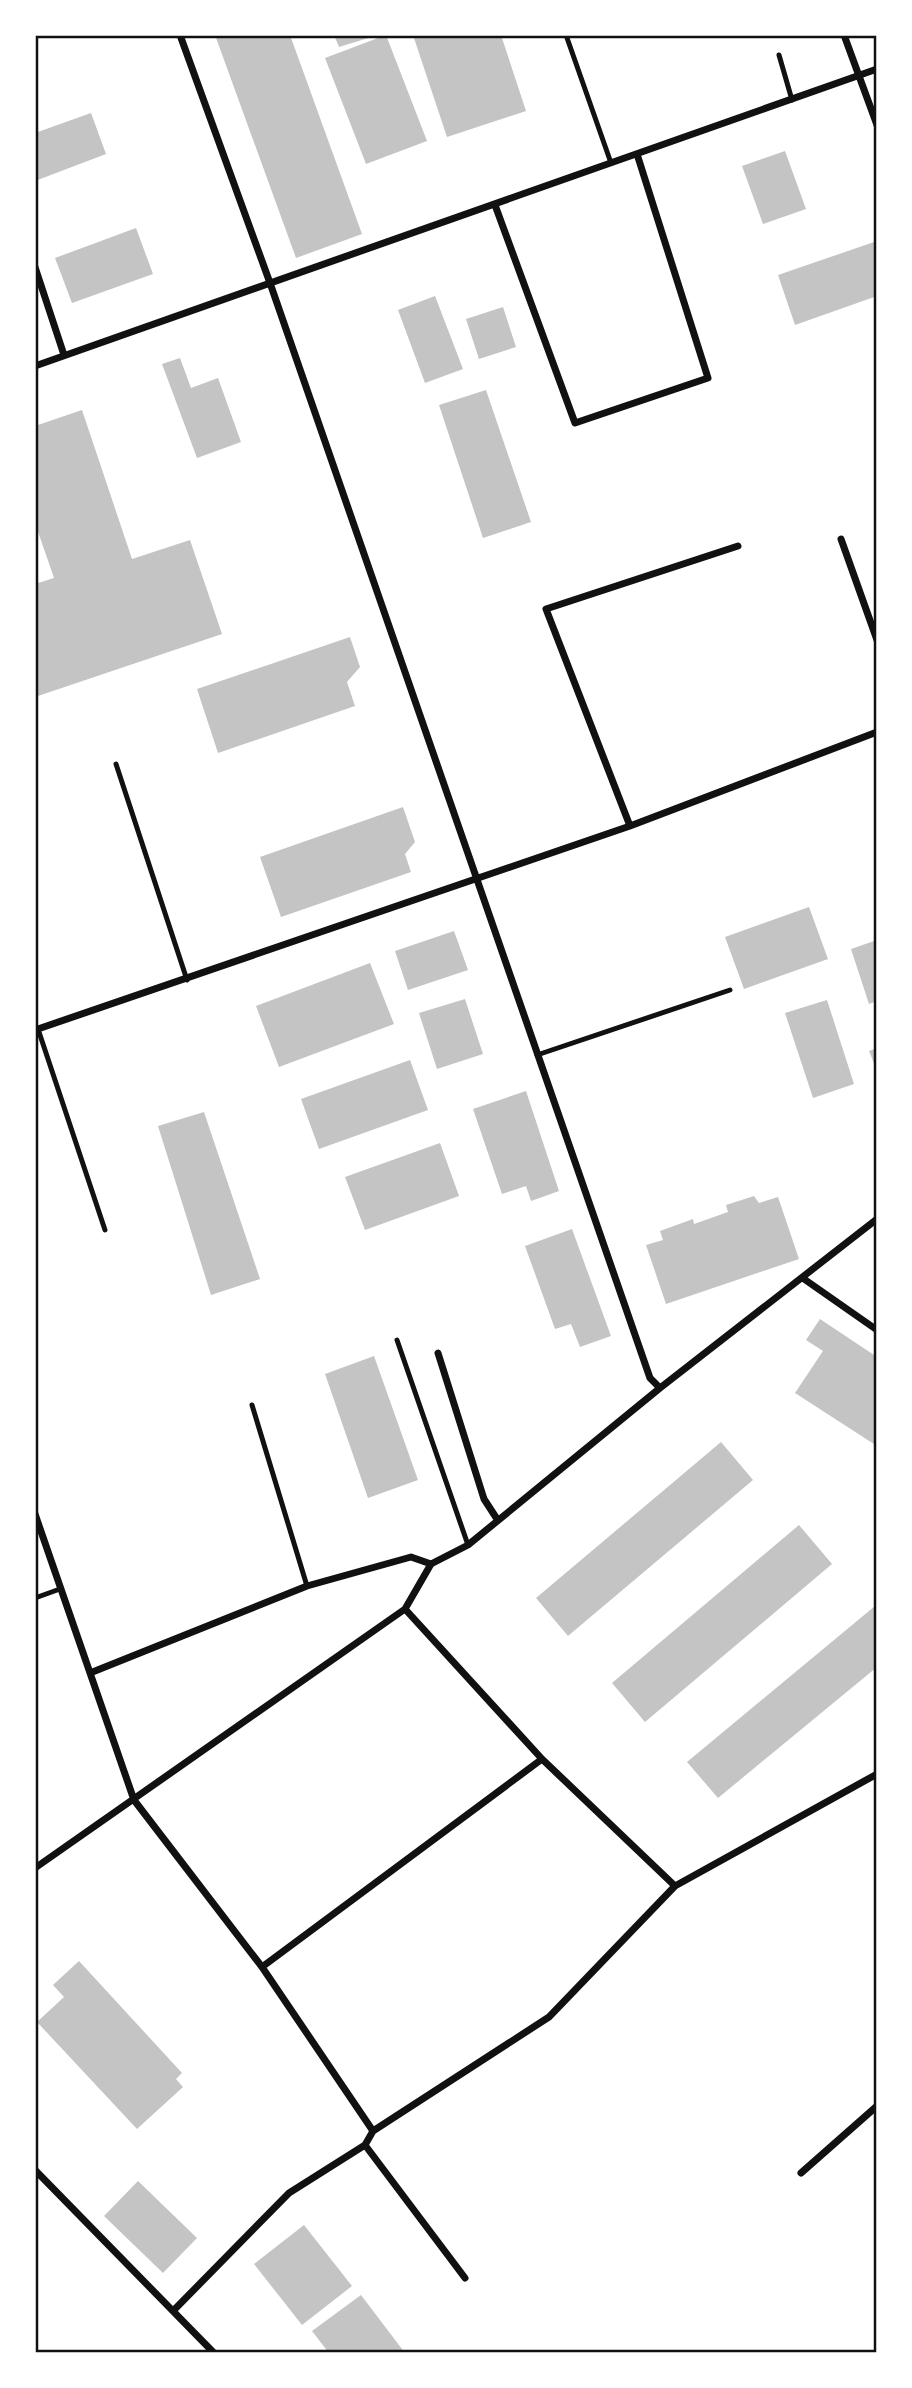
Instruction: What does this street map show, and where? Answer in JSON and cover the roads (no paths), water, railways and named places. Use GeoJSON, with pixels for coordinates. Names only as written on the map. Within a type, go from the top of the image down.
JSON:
{"type":"FeatureCollection","features":[{"type":"Feature","properties":{"kind":"street"},"geometry":{"type":"LineString","coordinates":[[180,35],[270,283],[650,1378],[660,1388]]}},
{"type":"Feature","properties":{"kind":"street"},"geometry":{"type":"LineString","coordinates":[[844,35],[877,125]]}},
{"type":"Feature","properties":{"kind":"street"},"geometry":{"type":"LineString","coordinates":[[35,366],[877,69]]}},
{"type":"Feature","properties":{"kind":"street"},"geometry":{"type":"LineString","coordinates":[[495,205],[575,424],[708,378],[637,154]]}},
{"type":"Feature","properties":{"kind":"street"},"geometry":{"type":"LineString","coordinates":[[35,267],[64,355]]}},
{"type":"Feature","properties":{"kind":"street"},"geometry":{"type":"LineString","coordinates":[[841,539],[877,640]]}},
{"type":"Feature","properties":{"kind":"street"},"geometry":{"type":"LineString","coordinates":[[630,826],[546,609],[738,546]]}},
{"type":"Feature","properties":{"kind":"street"},"geometry":{"type":"LineString","coordinates":[[37,1029],[187,980],[474,877],[630,826],[877,732]]}},
{"type":"Feature","properties":{"kind":"street"},"geometry":{"type":"LineString","coordinates":[[35,1868],[405,1609],[431,1564],[467,1545],[660,1388],[804,1279],[877,1219]]}},
{"type":"Feature","properties":{"kind":"street"},"geometry":{"type":"LineString","coordinates":[[804,1279],[877,1329]]}},
{"type":"Feature","properties":{"kind":"street"},"geometry":{"type":"LineString","coordinates":[[438,1353],[484,1499],[497,1519]]}},
{"type":"Feature","properties":{"kind":"street"},"geometry":{"type":"LineString","coordinates":[[35,1514],[134,1800],[262,1967],[373,2131]]}},
{"type":"Feature","properties":{"kind":"street"},"geometry":{"type":"LineString","coordinates":[[90,1673],[307,1586],[411,1557],[431,1564]]}},
{"type":"Feature","properties":{"kind":"street"},"geometry":{"type":"LineString","coordinates":[[405,1609],[542,1759],[675,1886]]}},
{"type":"Feature","properties":{"kind":"street"},"geometry":{"type":"LineString","coordinates":[[262,1967],[542,1759]]}},
{"type":"Feature","properties":{"kind":"street"},"geometry":{"type":"LineString","coordinates":[[174,2310],[289,2193],[365,2145],[373,2131],[549,2017],[675,1886],[877,1774]]}},
{"type":"Feature","properties":{"kind":"street"},"geometry":{"type":"LineString","coordinates":[[801,2173],[877,2106]]}},
{"type":"Feature","properties":{"kind":"street"},"geometry":{"type":"LineString","coordinates":[[365,2145],[464,2278]]}},
{"type":"Feature","properties":{"kind":"street"},"geometry":{"type":"LineString","coordinates":[[35,2169],[214,2353]]}},
{"type":"Feature","properties":{"kind":"lane"},"geometry":{"type":"LineString","coordinates":[[566,35],[611,163]]}},
{"type":"Feature","properties":{"kind":"lane"},"geometry":{"type":"LineString","coordinates":[[779,55],[792,100]]}},
{"type":"Feature","properties":{"kind":"lane"},"geometry":{"type":"LineString","coordinates":[[116,764],[187,980]]}},
{"type":"Feature","properties":{"kind":"lane"},"geometry":{"type":"LineString","coordinates":[[536,1055],[730,990]]}},
{"type":"Feature","properties":{"kind":"lane"},"geometry":{"type":"LineString","coordinates":[[37,1029],[105,1230]]}},
{"type":"Feature","properties":{"kind":"lane"},"geometry":{"type":"LineString","coordinates":[[397,1340],[467,1545]]}},
{"type":"Feature","properties":{"kind":"lane"},"geometry":{"type":"LineString","coordinates":[[252,1405],[307,1586]]}},
{"type":"Feature","properties":{"kind":"lane"},"geometry":{"type":"LineString","coordinates":[[35,1598],[60,1590]]}}]}
